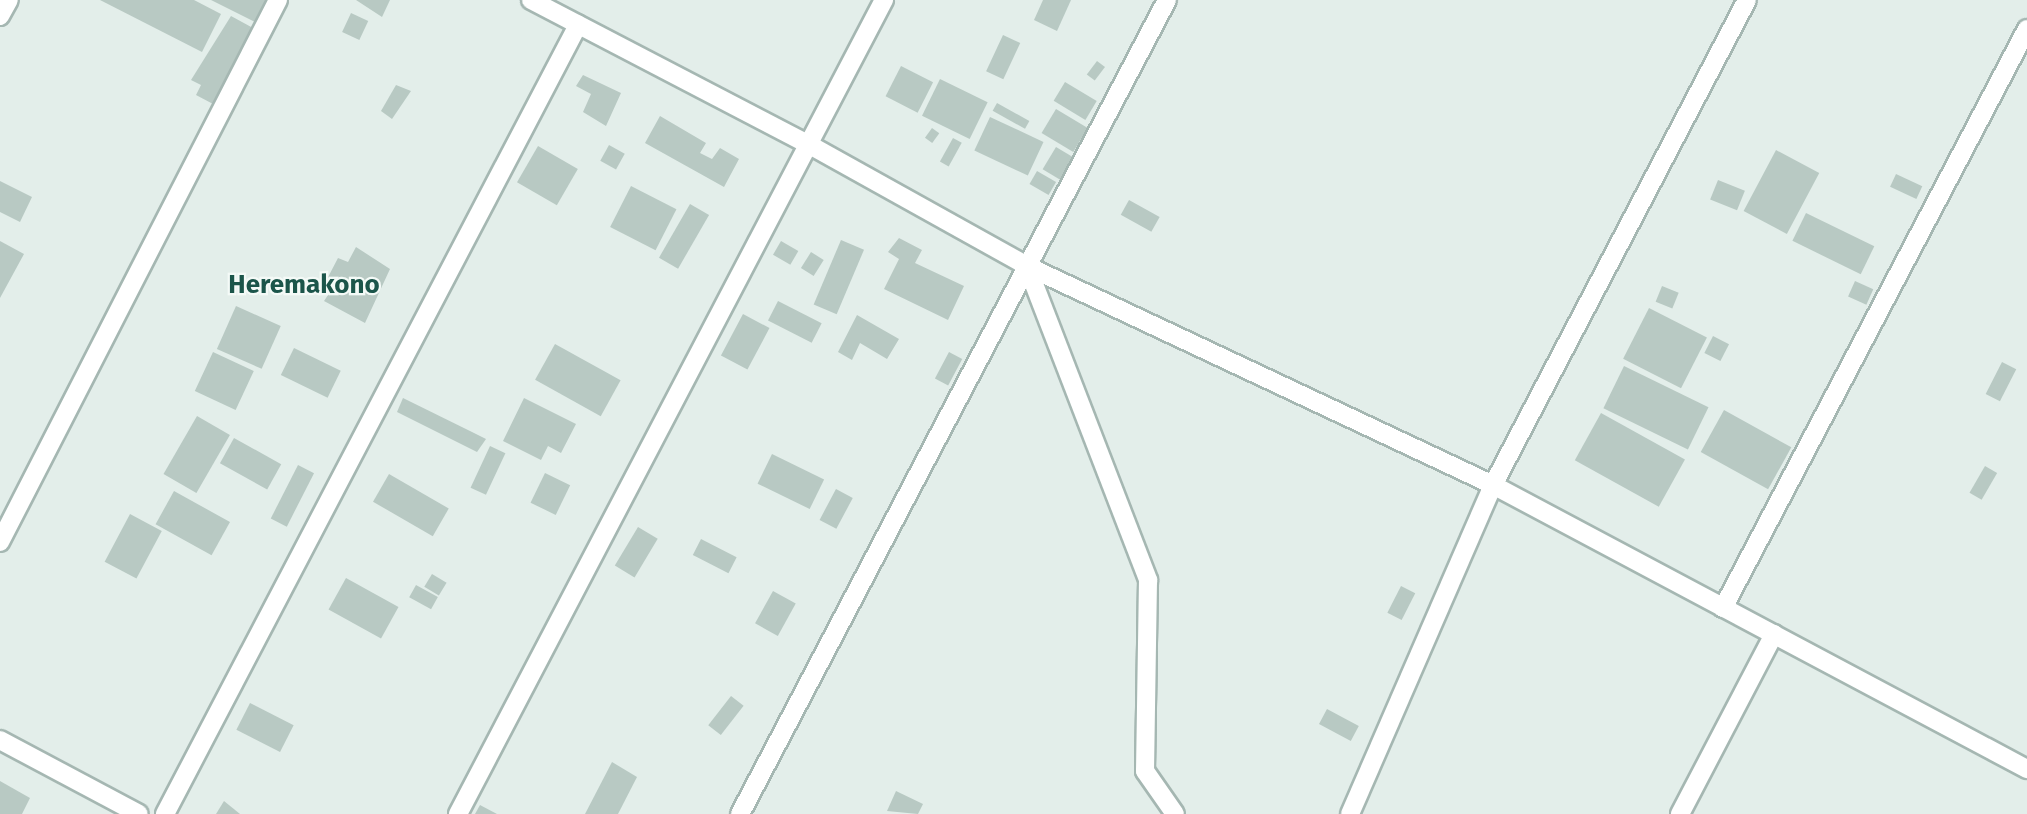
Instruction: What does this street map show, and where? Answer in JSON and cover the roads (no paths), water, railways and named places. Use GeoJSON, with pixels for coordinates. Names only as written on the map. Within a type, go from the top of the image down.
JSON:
{"type":"FeatureCollection","features":[{"type":"Feature","properties":{"kind":"street"},"geometry":{"type":"LineString","coordinates":[[0,16],[9,0]]}},
{"type":"Feature","properties":{"kind":"street"},"geometry":{"type":"LineString","coordinates":[[0,542],[278,0]]}},
{"type":"Feature","properties":{"kind":"street"},"geometry":{"type":"LineString","coordinates":[[531,0],[808,144],[1027,266],[1493,485],[2027,769]]}},
{"type":"Feature","properties":{"kind":"street"},"geometry":{"type":"LineString","coordinates":[[458,814],[884,0]]}},
{"type":"Feature","properties":{"kind":"street"},"geometry":{"type":"LineString","coordinates":[[740,814],[1167,0]]}},
{"type":"Feature","properties":{"kind":"street"},"geometry":{"type":"LineString","coordinates":[[1350,814],[1493,485],[1747,0]]}},
{"type":"Feature","properties":{"kind":"street"},"geometry":{"type":"LineString","coordinates":[[165,814],[578,26]]}},
{"type":"Feature","properties":{"kind":"street"},"geometry":{"type":"LineString","coordinates":[[1723,608],[2027,29]]}},
{"type":"Feature","properties":{"kind":"street"},"geometry":{"type":"LineString","coordinates":[[1027,266],[1148,579],[1145,771],[1175,814]]}},
{"type":"Feature","properties":{"kind":"street"},"geometry":{"type":"LineString","coordinates":[[1680,814],[1774,634]]}},
{"type":"Feature","properties":{"kind":"street"},"geometry":{"type":"LineString","coordinates":[[0,740],[139,814]]}},
{"type":"Feature","properties":{"kind":"district","name":"Heremakono"},"geometry":{"type":"Point","coordinates":[304,285]}}]}
